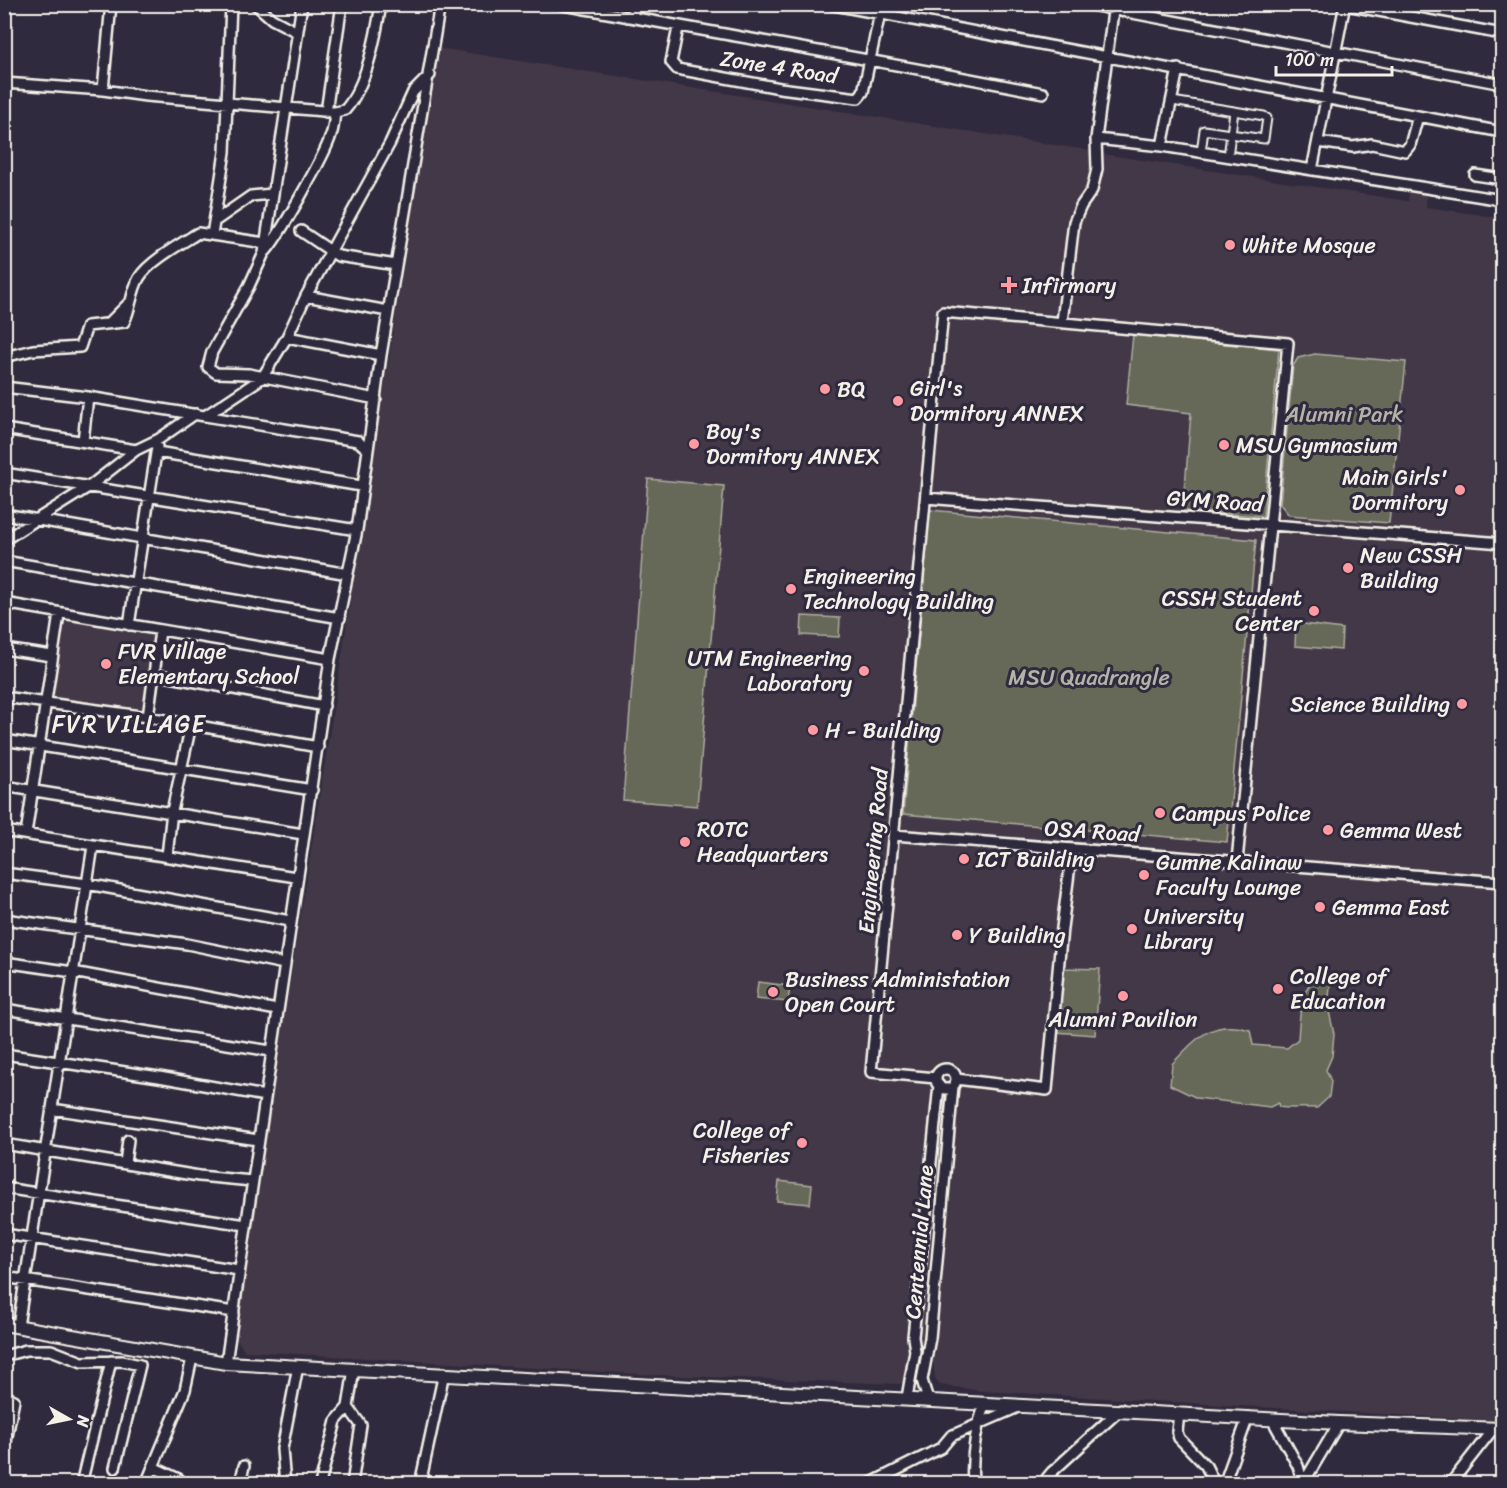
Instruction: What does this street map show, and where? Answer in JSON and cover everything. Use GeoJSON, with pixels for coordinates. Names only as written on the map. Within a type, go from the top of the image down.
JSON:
{"type":"FeatureCollection","features":[{"type":"Feature","properties":{"kind":"street"},"geometry":{"type":"LineString","coordinates":[[102,90],[111,4]]}},
{"type":"Feature","properties":{"kind":"street"},"geometry":{"type":"LineString","coordinates":[[212,235],[225,152],[225,103],[231,4]]}},
{"type":"Feature","properties":{"kind":"street"},"geometry":{"type":"LineString","coordinates":[[255,4],[272,19],[297,32]]}},
{"type":"Feature","properties":{"kind":"street"},"geometry":{"type":"LineString","coordinates":[[302,4],[265,248],[249,286],[208,364],[210,371],[216,373],[241,373],[376,399]]}},
{"type":"Feature","properties":{"kind":"street"},"geometry":{"type":"LineString","coordinates":[[265,248],[277,236],[331,136],[331,112],[342,4]]}},
{"type":"Feature","properties":{"kind":"street"},"geometry":{"type":"LineString","coordinates":[[4,83],[331,112],[348,108],[367,66],[381,4]]}},
{"type":"Feature","properties":{"kind":"street"},"geometry":{"type":"LineString","coordinates":[[226,1362],[330,659],[357,530],[361,486],[381,355],[430,75],[440,4]]}},
{"type":"Feature","properties":{"kind":"street"},"geometry":{"type":"LineString","coordinates":[[559,4],[678,28],[871,59],[1043,93]]}},
{"type":"Feature","properties":{"kind":"street"},"geometry":{"type":"LineString","coordinates":[[628,17],[640,4]]}},
{"type":"Feature","properties":{"kind":"street"},"geometry":{"type":"LineString","coordinates":[[829,4],[881,9],[1106,56],[1503,132]]}},
{"type":"Feature","properties":{"kind":"street"},"geometry":{"type":"LineString","coordinates":[[1085,4],[1114,7],[1336,53],[1503,84]]}},
{"type":"Feature","properties":{"kind":"street"},"geometry":{"type":"LineString","coordinates":[[1312,170],[1328,98],[1344,5],[1503,34]]}},
{"type":"Feature","properties":{"kind":"street"},"geometry":{"type":"LineString","coordinates":[[1114,7],[1096,139],[1098,161],[1094,186],[1081,206],[1072,231],[1062,322],[1288,343],[1237,861]]}},
{"type":"Feature","properties":{"kind":"street","name":"Zone 4 Road"},"geometry":{"type":"LineString","coordinates":[[678,28],[673,67],[693,73],[780,88],[858,98],[863,92],[881,9]]}},
{"type":"Feature","properties":{"kind":"street"},"geometry":{"type":"LineString","coordinates":[[1162,146],[1178,69]]}},
{"type":"Feature","properties":{"kind":"street"},"geometry":{"type":"LineString","coordinates":[[4,540],[90,486],[136,450],[159,439],[262,378],[287,337],[306,296],[390,143],[412,92],[430,75]]}},
{"type":"Feature","properties":{"kind":"street"},"geometry":{"type":"LineString","coordinates":[[1172,101],[1265,117],[1264,139],[1204,130],[1201,152]]}},
{"type":"Feature","properties":{"kind":"street"},"geometry":{"type":"LineString","coordinates":[[1228,157],[1234,111]]}},
{"type":"Feature","properties":{"kind":"street"},"geometry":{"type":"LineString","coordinates":[[1318,142],[1353,147],[1372,144],[1405,150],[1410,146],[1418,116]]}},
{"type":"Feature","properties":{"kind":"street"},"geometry":{"type":"LineString","coordinates":[[1096,139],[1162,146],[1503,200]]}},
{"type":"Feature","properties":{"kind":"street"},"geometry":{"type":"LineString","coordinates":[[1475,175],[1503,179]]}},
{"type":"Feature","properties":{"kind":"street"},"geometry":{"type":"LineString","coordinates":[[4,357],[33,350],[80,347],[87,326],[109,323],[129,303],[139,277],[146,269],[198,233],[215,218],[251,196],[272,194],[275,184]]}},
{"type":"Feature","properties":{"kind":"street"},"geometry":{"type":"LineString","coordinates":[[302,231],[314,236],[332,252],[344,258],[396,265]]}},
{"type":"Feature","properties":{"kind":"street"},"geometry":{"type":"LineString","coordinates":[[198,233],[265,248]]}},
{"type":"Feature","properties":{"kind":"street"},"geometry":{"type":"LineString","coordinates":[[306,296],[388,311]]}},
{"type":"Feature","properties":{"kind":"street","name":"Engineering Road"},"geometry":{"type":"LineString","coordinates":[[938,1082],[872,1072],[943,312],[1062,322]]}},
{"type":"Feature","properties":{"kind":"street"},"geometry":{"type":"LineString","coordinates":[[287,337],[381,355]]}},
{"type":"Feature","properties":{"kind":"street"},"geometry":{"type":"LineString","coordinates":[[4,387],[88,397],[358,441],[367,449]]}},
{"type":"Feature","properties":{"kind":"street"},"geometry":{"type":"LineString","coordinates":[[83,441],[88,397]]}},
{"type":"Feature","properties":{"kind":"street"},"geometry":{"type":"LineString","coordinates":[[4,429],[136,450]]}},
{"type":"Feature","properties":{"kind":"street"},"geometry":{"type":"LineString","coordinates":[[358,441],[370,435]]}},
{"type":"Feature","properties":{"kind":"street"},"geometry":{"type":"LineString","coordinates":[[129,625],[141,536],[159,439]]}},
{"type":"Feature","properties":{"kind":"street"},"geometry":{"type":"LineString","coordinates":[[157,452],[361,486]]}},
{"type":"Feature","properties":{"kind":"street"},"geometry":{"type":"LineString","coordinates":[[4,473],[357,530]]}},
{"type":"Feature","properties":{"kind":"street","name":"GYM Road"},"geometry":{"type":"LineString","coordinates":[[926,498],[1503,543]]}},
{"type":"Feature","properties":{"kind":"street"},"geometry":{"type":"LineString","coordinates":[[4,514],[141,536],[348,574]]}},
{"type":"Feature","properties":{"kind":"street"},"geometry":{"type":"LineString","coordinates":[[4,561],[135,584],[249,600],[340,618]]}},
{"type":"Feature","properties":{"kind":"street"},"geometry":{"type":"LineString","coordinates":[[4,603],[330,659]]}},
{"type":"Feature","properties":{"kind":"street"},"geometry":{"type":"LineString","coordinates":[[26,834],[59,614]]}},
{"type":"Feature","properties":{"kind":"street"},"geometry":{"type":"LineString","coordinates":[[148,717],[160,631]]}},
{"type":"Feature","properties":{"kind":"street"},"geometry":{"type":"LineString","coordinates":[[4,649],[52,656]]}},
{"type":"Feature","properties":{"kind":"street"},"geometry":{"type":"LineString","coordinates":[[154,674],[324,706]]}},
{"type":"Feature","properties":{"kind":"street"},"geometry":{"type":"LineString","coordinates":[[4,697],[148,717],[318,747]]}},
{"type":"Feature","properties":{"kind":"street"},"geometry":{"type":"LineString","coordinates":[[167,856],[172,811],[191,724]]}},
{"type":"Feature","properties":{"kind":"street"},"geometry":{"type":"LineString","coordinates":[[4,740],[312,790]]}},
{"type":"Feature","properties":{"kind":"street"},"geometry":{"type":"LineString","coordinates":[[4,786],[172,811],[303,834]]}},
{"type":"Feature","properties":{"kind":"street"},"geometry":{"type":"LineString","coordinates":[[4,831],[296,877]]}},
{"type":"Feature","properties":{"kind":"street","name":"OSA Road"},"geometry":{"type":"LineString","coordinates":[[894,835],[1503,882]]}},
{"type":"Feature","properties":{"kind":"street"},"geometry":{"type":"LineString","coordinates":[[18,1326],[93,846]]}},
{"type":"Feature","properties":{"kind":"street"},"geometry":{"type":"LineString","coordinates":[[954,1083],[953,1072],[945,1069],[938,1073],[938,1082],[944,1088],[954,1083],[1047,1090],[1072,849]]}},
{"type":"Feature","properties":{"kind":"street"},"geometry":{"type":"LineString","coordinates":[[4,873],[87,884],[290,921]]}},
{"type":"Feature","properties":{"kind":"street"},"geometry":{"type":"LineString","coordinates":[[4,919],[187,944],[284,964]]}},
{"type":"Feature","properties":{"kind":"street"},"geometry":{"type":"LineString","coordinates":[[4,962],[73,972],[277,1010]]}},
{"type":"Feature","properties":{"kind":"street"},"geometry":{"type":"LineString","coordinates":[[4,1009],[271,1051]]}},
{"type":"Feature","properties":{"kind":"street"},"geometry":{"type":"LineString","coordinates":[[4,1054],[159,1077],[264,1096]]}},
{"type":"Feature","properties":{"kind":"street","name":"Centennial Lane"},"geometry":{"type":"LineString","coordinates":[[919,1363],[913,1337],[938,1082]]}},
{"type":"Feature","properties":{"kind":"street","name":"Centennial Lane"},"geometry":{"type":"LineString","coordinates":[[907,1398],[917,1380],[919,1363],[930,1338],[954,1083]]}},
{"type":"Feature","properties":{"kind":"street"},"geometry":{"type":"LineString","coordinates":[[52,1109],[258,1140]]}},
{"type":"Feature","properties":{"kind":"street"},"geometry":{"type":"LineString","coordinates":[[125,1162],[128,1140]]}},
{"type":"Feature","properties":{"kind":"street"},"geometry":{"type":"LineString","coordinates":[[4,1144],[125,1162],[199,1176],[252,1181]]}},
{"type":"Feature","properties":{"kind":"street"},"geometry":{"type":"LineString","coordinates":[[932,1157],[947,1158]]}},
{"type":"Feature","properties":{"kind":"street"},"geometry":{"type":"LineString","coordinates":[[4,1188],[246,1225]]}},
{"type":"Feature","properties":{"kind":"street"},"geometry":{"type":"LineString","coordinates":[[925,1219],[941,1221]]}},
{"type":"Feature","properties":{"kind":"street"},"geometry":{"type":"LineString","coordinates":[[4,1234],[240,1270]]}},
{"type":"Feature","properties":{"kind":"street"},"geometry":{"type":"LineString","coordinates":[[4,1277],[234,1312]]}},
{"type":"Feature","properties":{"kind":"street"},"geometry":{"type":"LineString","coordinates":[[918,1289],[935,1290]]}},
{"type":"Feature","properties":{"kind":"street"},"geometry":{"type":"LineString","coordinates":[[4,1324],[192,1359],[226,1362],[1121,1409],[1339,1423],[1498,1429]]}},
{"type":"Feature","properties":{"kind":"street"},"geometry":{"type":"LineString","coordinates":[[51,1350],[54,1333]]}},
{"type":"Feature","properties":{"kind":"street"},"geometry":{"type":"LineString","coordinates":[[913,1337],[930,1338]]}},
{"type":"Feature","properties":{"kind":"street"},"geometry":{"type":"LineString","coordinates":[[122,1361],[128,1346]]}},
{"type":"Feature","properties":{"kind":"street"},"geometry":{"type":"LineString","coordinates":[[4,1356],[26,1350],[51,1350],[82,1362],[122,1361],[140,1365],[115,1468]]}},
{"type":"Feature","properties":{"kind":"street"},"geometry":{"type":"LineString","coordinates":[[146,1484],[185,1390],[192,1359]]}},
{"type":"Feature","properties":{"kind":"street"},"geometry":{"type":"LineString","coordinates":[[81,1484],[111,1361]]}},
{"type":"Feature","properties":{"kind":"street"},"geometry":{"type":"LineString","coordinates":[[285,1484],[282,1449],[298,1366]]}},
{"type":"Feature","properties":{"kind":"street"},"geometry":{"type":"LineString","coordinates":[[320,1484],[336,1421],[348,1407],[354,1369]]}},
{"type":"Feature","properties":{"kind":"street"},"geometry":{"type":"LineString","coordinates":[[420,1484],[444,1373]]}},
{"type":"Feature","properties":{"kind":"street","name":"Centennial Lane"},"geometry":{"type":"LineString","coordinates":[[917,1380],[928,1400]]}},
{"type":"Feature","properties":{"kind":"street"},"geometry":{"type":"LineString","coordinates":[[4,1396],[14,1400],[4,1452]]}},
{"type":"Feature","properties":{"kind":"street"},"geometry":{"type":"LineString","coordinates":[[974,1484],[972,1460],[978,1423],[985,1403]]}},
{"type":"Feature","properties":{"kind":"street"},"geometry":{"type":"LineString","coordinates":[[869,1484],[941,1448],[951,1436],[1024,1405]]}},
{"type":"Feature","properties":{"kind":"street"},"geometry":{"type":"LineString","coordinates":[[348,1407],[361,1425],[352,1484]]}},
{"type":"Feature","properties":{"kind":"street"},"geometry":{"type":"LineString","coordinates":[[1046,1482],[1121,1409]]}},
{"type":"Feature","properties":{"kind":"street"},"geometry":{"type":"LineString","coordinates":[[1179,1413],[1177,1432],[1179,1438],[1206,1466],[1215,1484]]}},
{"type":"Feature","properties":{"kind":"street"},"geometry":{"type":"LineString","coordinates":[[1224,1484],[1248,1417]]}},
{"type":"Feature","properties":{"kind":"street"},"geometry":{"type":"LineString","coordinates":[[1272,1419],[1304,1483]]}},
{"type":"Feature","properties":{"kind":"street"},"geometry":{"type":"LineString","coordinates":[[1304,1483],[1339,1423]]}},
{"type":"Feature","properties":{"kind":"street"},"geometry":{"type":"LineString","coordinates":[[1450,1484],[1498,1429]]}},
{"type":"Feature","properties":{"kind":"street"},"geometry":{"type":"LineString","coordinates":[[240,1484],[244,1466]]}},
{"type":"Feature","properties":{"kind":"street"},"geometry":{"type":"LineString","coordinates":[[153,1467],[179,1479]]}},
{"type":"Feature","properties":{"kind":"shaded area"},"geometry":{"type":"Polygon","coordinates":[[[438,48],[1093,151],[1091,168],[1100,170],[1103,154],[1408,201],[1410,187],[1427,191],[1426,207],[1502,218],[1502,1421],[982,1391],[940,1385],[935,1378],[932,1352],[913,1350],[907,1382],[899,1384],[656,1375],[245,1351],[234,1336],[438,48]]]}},
{"type":"Feature","properties":{"kind":"shaded area","name":"FVR Village Elementary School"},"geometry":{"type":"Polygon","coordinates":[[[65,621],[158,635],[148,715],[52,700],[65,621]]]}},
{"type":"Feature","properties":{"kind":"green space"},"geometry":{"type":"Polygon","coordinates":[[[1133,335],[1279,349],[1263,516],[1183,511],[1191,413],[1126,405],[1133,335]]]}},
{"type":"Feature","properties":{"kind":"green space","name":"Alumni Park"},"geometry":{"type":"Polygon","coordinates":[[[1315,354],[1406,362],[1389,523],[1289,515],[1280,504],[1293,366],[1298,358],[1315,354]]]}},
{"type":"Feature","properties":{"kind":"green space"},"geometry":{"type":"Polygon","coordinates":[[[648,479],[724,486],[697,806],[623,800],[648,479]]]}},
{"type":"Feature","properties":{"kind":"green space","name":"MSU Quadrangle"},"geometry":{"type":"Polygon","coordinates":[[[930,510],[1256,540],[1227,842],[903,814],[930,510]]]}},
{"type":"Feature","properties":{"kind":"green space"},"geometry":{"type":"Polygon","coordinates":[[[802,616],[840,618],[839,637],[801,635],[802,616]]]}},
{"type":"Feature","properties":{"kind":"green space"},"geometry":{"type":"Polygon","coordinates":[[[1296,623],[1342,629],[1341,650],[1295,646],[1296,623]]]}},
{"type":"Feature","properties":{"kind":"green space"},"geometry":{"type":"Polygon","coordinates":[[[1061,968],[1100,969],[1095,1035],[1055,1032],[1061,968]]]}},
{"type":"Feature","properties":{"kind":"green space"},"geometry":{"type":"Polygon","coordinates":[[[1325,972],[1331,977],[1328,1007],[1334,1034],[1332,1056],[1326,1070],[1331,1081],[1329,1097],[1317,1108],[1279,1107],[1278,1103],[1270,1107],[1197,1098],[1170,1085],[1172,1064],[1197,1039],[1215,1029],[1237,1027],[1250,1030],[1253,1045],[1287,1048],[1298,1039],[1302,1000],[1310,983],[1325,972]]]}},
{"type":"Feature","properties":{"kind":"green space","name":"Business Administation Open Court"},"geometry":{"type":"Polygon","coordinates":[[[758,982],[790,986],[788,1002],[756,999],[758,982]]]}},
{"type":"Feature","properties":{"kind":"green space"},"geometry":{"type":"Polygon","coordinates":[[[779,1181],[812,1185],[810,1204],[777,1201],[779,1181]]]}},
{"type":"Feature","properties":{"kind":"place","name":"White Mosque"},"geometry":{"type":"Point","coordinates":[1230,245]}},
{"type":"Feature","properties":{"kind":"place","name":"Infirmary"},"geometry":{"type":"Point","coordinates":[1009,285]}},
{"type":"Feature","properties":{"kind":"place","name":"BQ"},"geometry":{"type":"Point","coordinates":[825,389]}},
{"type":"Feature","properties":{"kind":"place","name":"Girl's Dormitory ANNEX"},"geometry":{"type":"Point","coordinates":[898,401]}},
{"type":"Feature","properties":{"kind":"place","name":"Boy's Dormitory ANNEX"},"geometry":{"type":"Point","coordinates":[694,444]}},
{"type":"Feature","properties":{"kind":"place","name":"MSU Gymnasium"},"geometry":{"type":"Point","coordinates":[1224,445]}},
{"type":"Feature","properties":{"kind":"place","name":"Main Girls' Dormitory"},"geometry":{"type":"Point","coordinates":[1460,490]}},
{"type":"Feature","properties":{"kind":"place","name":"New CSSH Building"},"geometry":{"type":"Point","coordinates":[1348,568]}},
{"type":"Feature","properties":{"kind":"place","name":"Engineering Technology Building"},"geometry":{"type":"Point","coordinates":[791,589]}},
{"type":"Feature","properties":{"kind":"place","name":"CSSH Student Center"},"geometry":{"type":"Point","coordinates":[1314,611]}},
{"type":"Feature","properties":{"kind":"place","name":"FVR Village Elementary School"},"geometry":{"type":"Point","coordinates":[106,664]}},
{"type":"Feature","properties":{"kind":"place","name":"UTM Engineering Laboratory"},"geometry":{"type":"Point","coordinates":[864,671]}},
{"type":"Feature","properties":{"kind":"place","name":"Science Building"},"geometry":{"type":"Point","coordinates":[1462,704]}},
{"type":"Feature","properties":{"kind":"place","name":"H - Building"},"geometry":{"type":"Point","coordinates":[813,730]}},
{"type":"Feature","properties":{"kind":"place","name":"Campus Police"},"geometry":{"type":"Point","coordinates":[1160,813]}},
{"type":"Feature","properties":{"kind":"place","name":"Gemma West"},"geometry":{"type":"Point","coordinates":[1328,830]}},
{"type":"Feature","properties":{"kind":"place","name":"ROTC Headquarters"},"geometry":{"type":"Point","coordinates":[685,842]}},
{"type":"Feature","properties":{"kind":"place","name":"ICT Building"},"geometry":{"type":"Point","coordinates":[964,859]}},
{"type":"Feature","properties":{"kind":"place","name":"Gumne Kalinaw Faculty Lounge"},"geometry":{"type":"Point","coordinates":[1144,875]}},
{"type":"Feature","properties":{"kind":"place","name":"Gemma East"},"geometry":{"type":"Point","coordinates":[1320,907]}},
{"type":"Feature","properties":{"kind":"place","name":"University Library"},"geometry":{"type":"Point","coordinates":[1132,929]}},
{"type":"Feature","properties":{"kind":"place","name":"Y Building"},"geometry":{"type":"Point","coordinates":[957,935]}},
{"type":"Feature","properties":{"kind":"place","name":"College of Education"},"geometry":{"type":"Point","coordinates":[1278,989]}},
{"type":"Feature","properties":{"kind":"place","name":"Business Administation Open Court"},"geometry":{"type":"Point","coordinates":[773,992]}},
{"type":"Feature","properties":{"kind":"place","name":"Alumni Pavilion"},"geometry":{"type":"Point","coordinates":[1123,996]}},
{"type":"Feature","properties":{"kind":"place","name":"College of Fisheries"},"geometry":{"type":"Point","coordinates":[802,1143]}},
{"type":"Feature","properties":{"kind":"district","name":"FVR VILLAGE"},"geometry":{"type":"Point","coordinates":[129,724]}}]}
